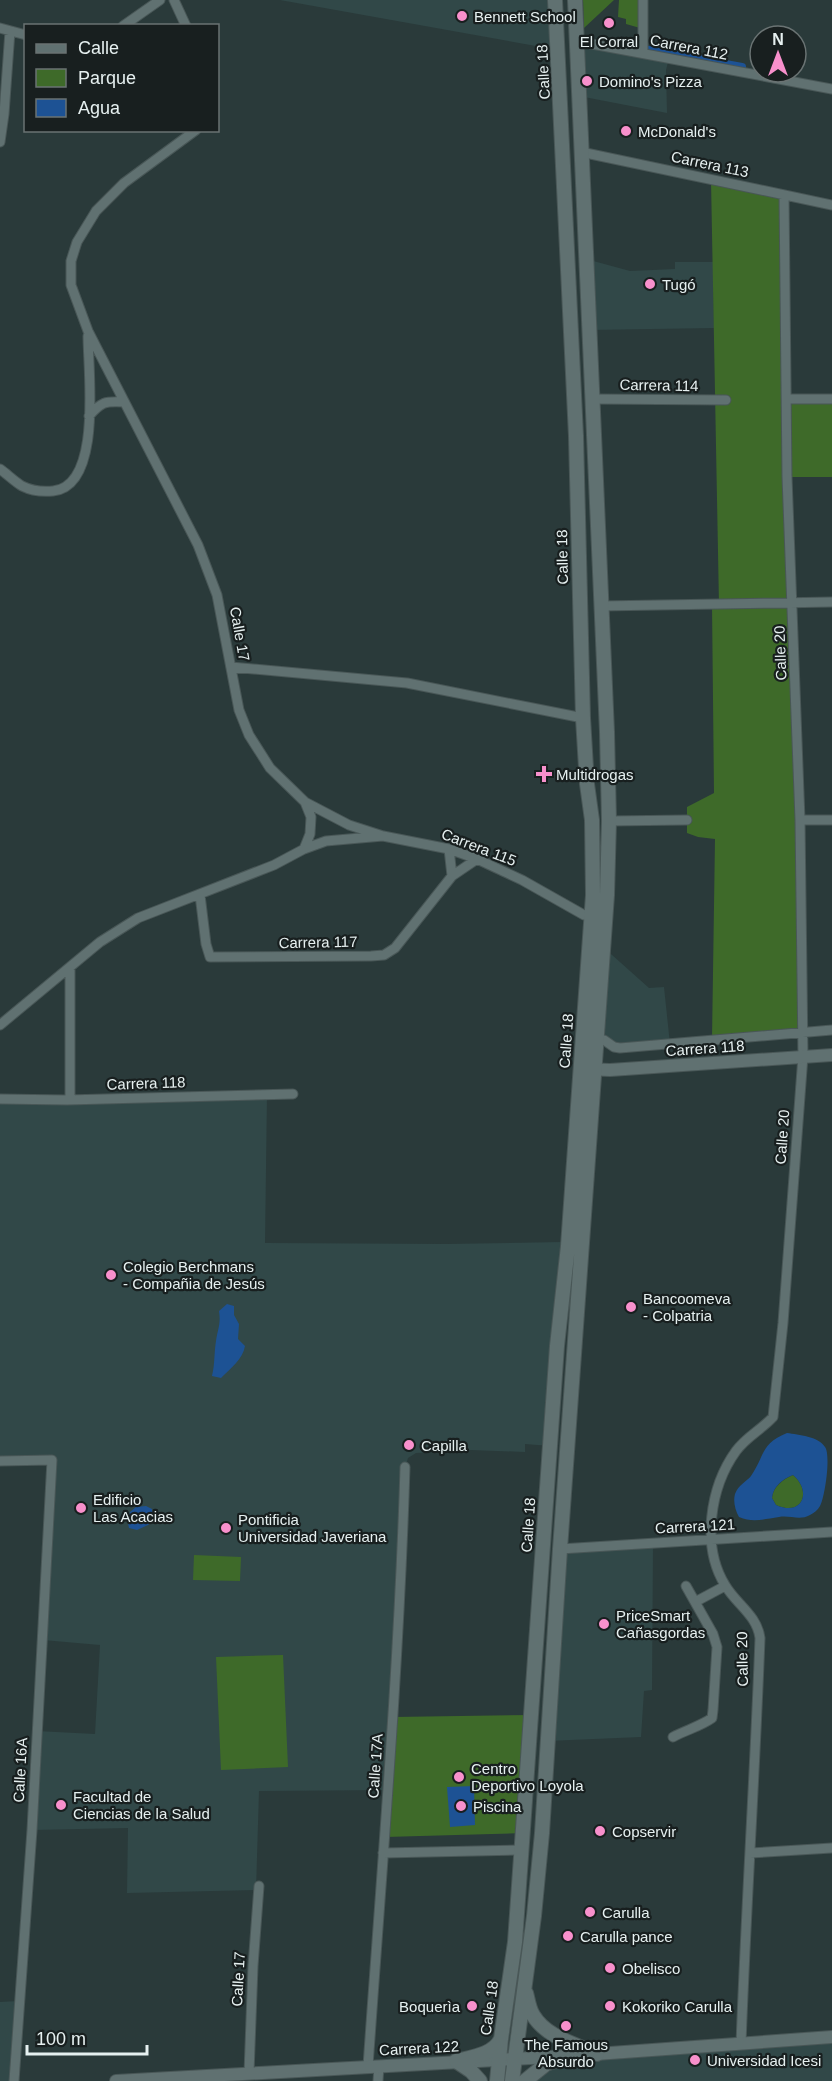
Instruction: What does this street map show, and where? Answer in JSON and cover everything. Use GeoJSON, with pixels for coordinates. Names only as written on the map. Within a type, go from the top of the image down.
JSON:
{"type":"FeatureCollection","features":[{"type":"Feature","properties":{"kind":"main road","name":"Calle 18"},"geometry":{"type":"LineString","coordinates":[[555,0],[576,436],[586,784],[592,819],[599,915]]}},
{"type":"Feature","properties":{"kind":"main road","name":"Calle 18"},"geometry":{"type":"LineString","coordinates":[[497,2081],[515,1942],[557,1346],[587,1069],[609,821],[575,0]]}},
{"type":"Feature","properties":{"kind":"main road","name":"Calle 18"},"geometry":{"type":"LineString","coordinates":[[512,2081],[542,1833],[560,1549],[580,1291],[587,1069]]}},
{"type":"Feature","properties":{"kind":"main road"},"geometry":{"type":"LineString","coordinates":[[524,1987],[532,2014],[542,2028],[597,2054]]}},
{"type":"Feature","properties":{"kind":"main road"},"geometry":{"type":"LineString","coordinates":[[456,2061],[490,2050],[501,2039]]}},
{"type":"Feature","properties":{"kind":"main road"},"geometry":{"type":"LineString","coordinates":[[525,2081],[546,2064],[568,2056]]}},
{"type":"Feature","properties":{"kind":"main road"},"geometry":{"type":"LineString","coordinates":[[456,2061],[471,2071],[480,2081]]}},
{"type":"Feature","properties":{"kind":"street"},"geometry":{"type":"LineString","coordinates":[[126,24],[160,0]]}},
{"type":"Feature","properties":{"kind":"street"},"geometry":{"type":"LineString","coordinates":[[174,0],[185,24]]}},
{"type":"Feature","properties":{"kind":"street"},"geometry":{"type":"LineString","coordinates":[[643,0],[643,53]]}},
{"type":"Feature","properties":{"kind":"street"},"geometry":{"type":"LineString","coordinates":[[0,142],[5,29],[24,34]]}},
{"type":"Feature","properties":{"kind":"street","name":"Carrera 112"},"geometry":{"type":"LineString","coordinates":[[576,41],[832,89]]}},
{"type":"Feature","properties":{"kind":"street","name":"Calle 17"},"geometry":{"type":"LineString","coordinates":[[194,132],[124,183],[96,211],[77,242],[71,261],[71,285],[88,331],[198,545],[217,595],[238,710],[249,735],[270,768],[305,802]]}},
{"type":"Feature","properties":{"kind":"street","name":"Carrera 113"},"geometry":{"type":"LineString","coordinates":[[581,152],[832,205]]}},
{"type":"Feature","properties":{"kind":"street","name":"Calle 20"},"geometry":{"type":"LineString","coordinates":[[741,2043],[760,1638],[759,1628],[753,1619],[725,1586],[716,1566],[711,1541],[712,1515],[718,1485],[728,1463],[749,1437],[773,1418],[783,1323],[803,1056],[800,820],[787,477],[784,195]]}},
{"type":"Feature","properties":{"kind":"street"},"geometry":{"type":"LineString","coordinates":[[0,469],[22,486],[40,492],[57,491],[72,483],[80,471],[87,454],[90,416],[88,331]]}},
{"type":"Feature","properties":{"kind":"street","name":"Carrera 114"},"geometry":{"type":"LineString","coordinates":[[592,399],[726,400]]}},
{"type":"Feature","properties":{"kind":"street"},"geometry":{"type":"LineString","coordinates":[[787,399],[832,399]]}},
{"type":"Feature","properties":{"kind":"street"},"geometry":{"type":"LineString","coordinates":[[90,416],[96,408],[107,401],[123,402]]}},
{"type":"Feature","properties":{"kind":"street"},"geometry":{"type":"LineString","coordinates":[[600,606],[832,602]]}},
{"type":"Feature","properties":{"kind":"street"},"geometry":{"type":"LineString","coordinates":[[231,668],[407,683],[583,718]]}},
{"type":"Feature","properties":{"kind":"street"},"geometry":{"type":"LineString","coordinates":[[304,849],[310,834],[311,817],[305,802]]}},
{"type":"Feature","properties":{"kind":"street","name":"Carrera 115"},"geometry":{"type":"LineString","coordinates":[[305,802],[349,825],[383,836],[449,849],[477,859],[522,880],[584,915],[599,915]]}},
{"type":"Feature","properties":{"kind":"street"},"geometry":{"type":"LineString","coordinates":[[609,821],[687,820]]}},
{"type":"Feature","properties":{"kind":"street"},"geometry":{"type":"LineString","coordinates":[[800,820],[832,820]]}},
{"type":"Feature","properties":{"kind":"street"},"geometry":{"type":"LineString","coordinates":[[0,1025],[100,942],[138,918],[274,865],[304,849],[326,841],[383,836]]}},
{"type":"Feature","properties":{"kind":"street"},"geometry":{"type":"LineString","coordinates":[[449,849],[452,876]]}},
{"type":"Feature","properties":{"kind":"street","name":"Carrera 117"},"geometry":{"type":"LineString","coordinates":[[200,895],[206,944],[210,957],[384,955],[395,948],[452,876],[477,859]]}},
{"type":"Feature","properties":{"kind":"street"},"geometry":{"type":"LineString","coordinates":[[70,968],[70,1100]]}},
{"type":"Feature","properties":{"kind":"street"},"geometry":{"type":"LineString","coordinates":[[604,1040],[620,1048],[832,1030]]}},
{"type":"Feature","properties":{"kind":"street","name":"Carrera 118"},"geometry":{"type":"LineString","coordinates":[[587,1069],[832,1054]]}},
{"type":"Feature","properties":{"kind":"street","name":"Carrera 118"},"geometry":{"type":"LineString","coordinates":[[0,1099],[70,1100],[293,1094]]}},
{"type":"Feature","properties":{"kind":"street","name":"Calle 16A"},"geometry":{"type":"LineString","coordinates":[[0,1461],[52,1460],[33,1818],[14,2081]]}},
{"type":"Feature","properties":{"kind":"street","name":"Calle 17A"},"geometry":{"type":"LineString","coordinates":[[378,2081],[374,2066],[383,1853],[401,1589],[405,1467]]}},
{"type":"Feature","properties":{"kind":"street","name":"Carrera 121"},"geometry":{"type":"LineString","coordinates":[[560,1549],[832,1532]]}},
{"type":"Feature","properties":{"kind":"street"},"geometry":{"type":"LineString","coordinates":[[673,1737],[712,1718],[713,1710],[717,1647],[713,1634],[686,1586]]}},
{"type":"Feature","properties":{"kind":"street"},"geometry":{"type":"LineString","coordinates":[[695,1602],[725,1586]]}},
{"type":"Feature","properties":{"kind":"street"},"geometry":{"type":"LineString","coordinates":[[750,1853],[832,1848]]}},
{"type":"Feature","properties":{"kind":"street"},"geometry":{"type":"LineString","coordinates":[[383,1853],[522,1850]]}},
{"type":"Feature","properties":{"kind":"street","name":"Calle 17"},"geometry":{"type":"LineString","coordinates":[[249,2073],[259,1886]]}},
{"type":"Feature","properties":{"kind":"street","name":"Carrera 122"},"geometry":{"type":"LineString","coordinates":[[116,2081],[568,2056],[832,2037]]}},
{"type":"Feature","properties":{"kind":"shaded area","name":"Bennett School"},"geometry":{"type":"Polygon","coordinates":[[[280,0],[555,0],[558,50],[280,0]]]}},
{"type":"Feature","properties":{"kind":"shaded area"},"geometry":{"type":"Polygon","coordinates":[[[576,41],[669,58],[666,70],[667,113],[579,96],[576,41]]]}},
{"type":"Feature","properties":{"kind":"shaded area","name":"Tugó"},"geometry":{"type":"Polygon","coordinates":[[[586,259],[630,271],[675,269],[675,262],[713,262],[714,328],[589,330],[586,259]]]}},
{"type":"Feature","properties":{"kind":"shaded area"},"geometry":{"type":"Polygon","coordinates":[[[602,946],[649,988],[664,987],[670,1044],[620,1048],[604,1040],[602,946]]]}},
{"type":"Feature","properties":{"kind":"shaded area","name":"Pontificia Universidad Javeriana"},"geometry":{"type":"Polygon","coordinates":[[[267,1094],[265,1243],[563,1242],[550,1446],[525,1444],[525,1452],[471,1450],[416,1453],[408,1458],[405,1468],[393,1717],[524,1833],[465,1834],[388,1790],[259,1791],[256,1890],[127,1893],[128,1828],[32,1830],[37,1731],[95,1734],[100,1645],[43,1640],[52,1461],[0,1461],[0,1099],[267,1094]]]}},
{"type":"Feature","properties":{"kind":"shaded area","name":"PriceSmart Cañasgordas"},"geometry":{"type":"Polygon","coordinates":[[[653,1544],[652,1690],[644,1691],[641,1737],[547,1741],[560,1549],[653,1544]]]}},
{"type":"Feature","properties":{"kind":"shaded area"},"geometry":{"type":"Polygon","coordinates":[[[19,2001],[14,2081],[0,2081],[0,2002],[19,2001]]]}},
{"type":"Feature","properties":{"kind":"shaded area","name":"Universidad Icesi"},"geometry":{"type":"Polygon","coordinates":[[[832,2037],[832,2081],[525,2081],[546,2064],[832,2037]]]}},
{"type":"Feature","properties":{"kind":"green space"},"geometry":{"type":"Polygon","coordinates":[[[583,0],[614,0],[584,28],[583,0]]]}},
{"type":"Feature","properties":{"kind":"green space"},"geometry":{"type":"Polygon","coordinates":[[[619,0],[639,0],[640,28],[626,24],[626,19],[618,17],[619,0]]]}},
{"type":"Feature","properties":{"kind":"green space"},"geometry":{"type":"Polygon","coordinates":[[[711,180],[784,195],[787,399],[832,399],[832,477],[787,477],[803,1033],[712,1039],[715,839],[687,833],[687,807],[714,793],[712,605],[719,605],[711,180]]]}},
{"type":"Feature","properties":{"kind":"green space"},"geometry":{"type":"Polygon","coordinates":[[[793,1475],[802,1488],[802,1500],[793,1508],[776,1505],[772,1498],[774,1490],[782,1481],[793,1475]]]}},
{"type":"Feature","properties":{"kind":"green space"},"geometry":{"type":"Polygon","coordinates":[[[194,1555],[241,1557],[240,1581],[193,1580],[194,1555]]]}},
{"type":"Feature","properties":{"kind":"green space"},"geometry":{"type":"Polygon","coordinates":[[[283,1655],[288,1767],[221,1770],[216,1657],[283,1655]]]}},
{"type":"Feature","properties":{"kind":"green space","name":"Centro Deportivo Loyola"},"geometry":{"type":"Polygon","coordinates":[[[532,1715],[524,1833],[385,1837],[393,1717],[532,1715]]]}},
{"type":"Feature","properties":{"kind":"water"},"geometry":{"type":"Polygon","coordinates":[[[227,1304],[234,1306],[234,1315],[239,1324],[238,1339],[245,1346],[239,1359],[221,1378],[212,1376],[219,1311],[227,1304]]]}},
{"type":"Feature","properties":{"kind":"water"},"geometry":{"type":"Polygon","coordinates":[[[787,1433],[802,1435],[818,1440],[825,1447],[827,1476],[820,1506],[813,1513],[802,1518],[754,1520],[739,1517],[734,1503],[736,1491],[751,1476],[767,1446],[787,1433]],[[793,1475],[779,1484],[772,1498],[776,1505],[793,1508],[798,1505],[803,1495],[799,1481],[793,1475]]]}},
{"type":"Feature","properties":{"kind":"water"},"geometry":{"type":"Polygon","coordinates":[[[146,1506],[152,1509],[153,1520],[137,1530],[129,1528],[130,1512],[136,1507],[146,1506]]]}},
{"type":"Feature","properties":{"kind":"water","name":"Piscina"},"geometry":{"type":"Polygon","coordinates":[[[474,1786],[475,1825],[450,1827],[447,1787],[474,1786]]]}},
{"type":"Feature","properties":{"kind":"waterway"},"geometry":{"type":"LineString","coordinates":[[643,49],[742,67]]}},
{"type":"Feature","properties":{"kind":"place","name":"Bennett School"},"geometry":{"type":"Point","coordinates":[462,16]}},
{"type":"Feature","properties":{"kind":"place","name":"El Corral"},"geometry":{"type":"Point","coordinates":[609,23]}},
{"type":"Feature","properties":{"kind":"place","name":"Domino's Pizza"},"geometry":{"type":"Point","coordinates":[587,81]}},
{"type":"Feature","properties":{"kind":"place","name":"McDonald's"},"geometry":{"type":"Point","coordinates":[626,131]}},
{"type":"Feature","properties":{"kind":"place","name":"Tugó"},"geometry":{"type":"Point","coordinates":[650,284]}},
{"type":"Feature","properties":{"kind":"place","name":"Multidrogas"},"geometry":{"type":"Point","coordinates":[544,774]}},
{"type":"Feature","properties":{"kind":"place","name":"Colegio Berchmans - Compañia de Jesús"},"geometry":{"type":"Point","coordinates":[111,1275]}},
{"type":"Feature","properties":{"kind":"place","name":"Bancoomeva - Colpatria"},"geometry":{"type":"Point","coordinates":[631,1307]}},
{"type":"Feature","properties":{"kind":"place","name":"Capilla"},"geometry":{"type":"Point","coordinates":[409,1445]}},
{"type":"Feature","properties":{"kind":"place","name":"Edificio Las Acacias"},"geometry":{"type":"Point","coordinates":[81,1508]}},
{"type":"Feature","properties":{"kind":"place","name":"Pontificia Universidad Javeriana"},"geometry":{"type":"Point","coordinates":[226,1528]}},
{"type":"Feature","properties":{"kind":"place","name":"PriceSmart Cañasgordas"},"geometry":{"type":"Point","coordinates":[604,1624]}},
{"type":"Feature","properties":{"kind":"place","name":"Centro Deportivo Loyola"},"geometry":{"type":"Point","coordinates":[459,1777]}},
{"type":"Feature","properties":{"kind":"place","name":"Facultad de Ciencias de la Salud"},"geometry":{"type":"Point","coordinates":[61,1805]}},
{"type":"Feature","properties":{"kind":"place","name":"Piscina"},"geometry":{"type":"Point","coordinates":[461,1806]}},
{"type":"Feature","properties":{"kind":"place","name":"Copservir"},"geometry":{"type":"Point","coordinates":[600,1831]}},
{"type":"Feature","properties":{"kind":"place","name":"Carulla"},"geometry":{"type":"Point","coordinates":[590,1912]}},
{"type":"Feature","properties":{"kind":"place","name":"Carulla pance"},"geometry":{"type":"Point","coordinates":[568,1936]}},
{"type":"Feature","properties":{"kind":"place","name":"Obelisco"},"geometry":{"type":"Point","coordinates":[610,1968]}},
{"type":"Feature","properties":{"kind":"place","name":"Boquerìa"},"geometry":{"type":"Point","coordinates":[472,2006]}},
{"type":"Feature","properties":{"kind":"place","name":"Kokoriko Carulla"},"geometry":{"type":"Point","coordinates":[610,2006]}},
{"type":"Feature","properties":{"kind":"place","name":"The Famous Absurdo"},"geometry":{"type":"Point","coordinates":[566,2026]}},
{"type":"Feature","properties":{"kind":"place","name":"Universidad Icesi"},"geometry":{"type":"Point","coordinates":[695,2060]}}]}
